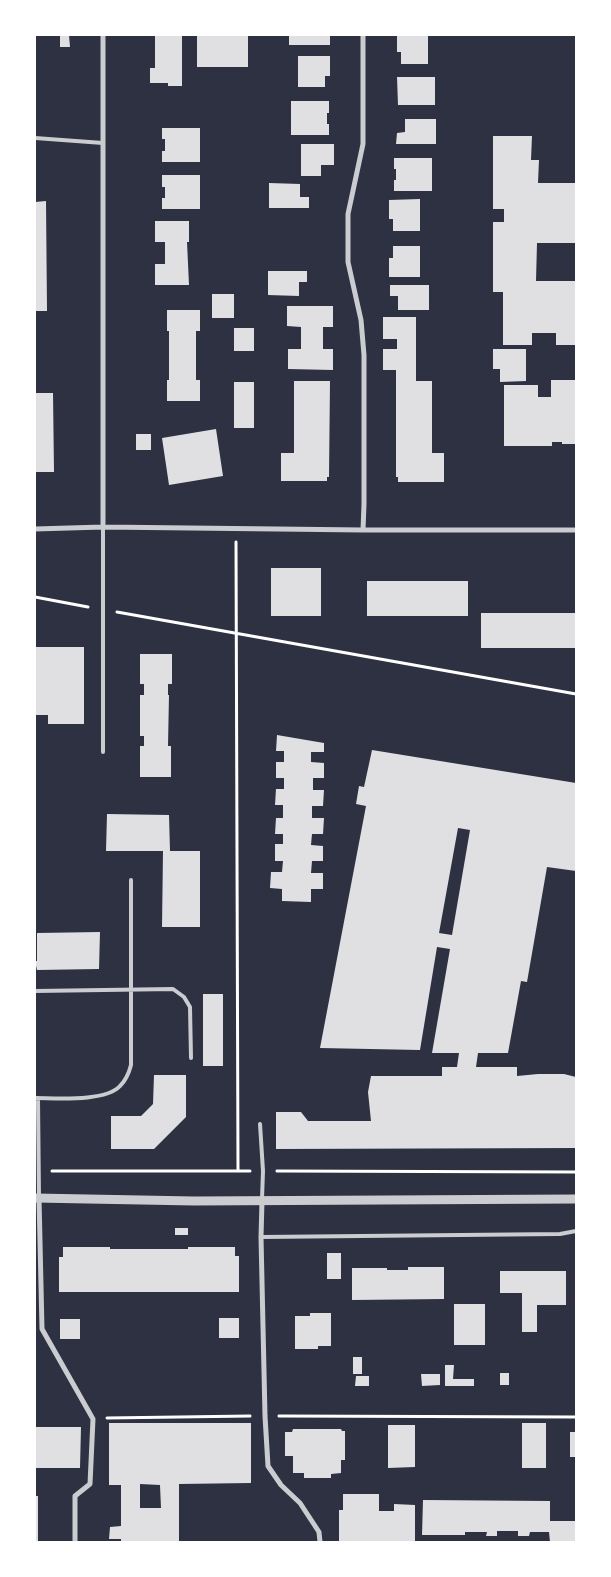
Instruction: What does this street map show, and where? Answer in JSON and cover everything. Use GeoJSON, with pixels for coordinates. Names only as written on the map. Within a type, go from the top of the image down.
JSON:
{"type":"FeatureCollection","features":[{"type":"Feature","properties":{"kind":"street"},"geometry":{"type":"LineString","coordinates":[[103,35],[103,527]]}},
{"type":"Feature","properties":{"kind":"street"},"geometry":{"type":"LineString","coordinates":[[362,530],[364,504],[364,355],[361,320],[348,262],[348,214],[363,144],[363,35]]}},
{"type":"Feature","properties":{"kind":"street"},"geometry":{"type":"LineString","coordinates":[[35,529],[103,527],[576,530]]}},
{"type":"Feature","properties":{"kind":"street"},"geometry":{"type":"LineString","coordinates":[[75,1542],[74,1496],[90,1484],[93,1419],[42,1329],[37,1198],[262,1201],[576,1199]]}},
{"type":"Feature","properties":{"kind":"street"},"geometry":{"type":"LineString","coordinates":[[262,1201],[260,1237],[268,1466],[280,1485],[300,1503],[320,1532],[320,1542]]}},
{"type":"Feature","properties":{"kind":"lane"},"geometry":{"type":"LineString","coordinates":[[35,138],[103,143]]}},
{"type":"Feature","properties":{"kind":"lane"},"geometry":{"type":"LineString","coordinates":[[103,527],[103,752]]}},
{"type":"Feature","properties":{"kind":"lane"},"geometry":{"type":"LineString","coordinates":[[37,1198],[39,1171],[36,1098],[98,1097],[110,1094],[120,1087],[127,1077],[131,1065],[131,880]]}},
{"type":"Feature","properties":{"kind":"lane"},"geometry":{"type":"LineString","coordinates":[[35,991],[173,989],[184,998],[190,1007],[191,1058]]}},
{"type":"Feature","properties":{"kind":"lane"},"geometry":{"type":"LineString","coordinates":[[260,1124],[263,1171],[262,1201]]}},
{"type":"Feature","properties":{"kind":"lane"},"geometry":{"type":"LineString","coordinates":[[260,1237],[560,1234],[576,1231]]}},
{"type":"Feature","properties":{"kind":"path"},"geometry":{"type":"LineString","coordinates":[[236,529],[238,1171]]}},
{"type":"Feature","properties":{"kind":"path"},"geometry":{"type":"LineString","coordinates":[[35,597],[576,694]]}},
{"type":"Feature","properties":{"kind":"path"},"geometry":{"type":"LineString","coordinates":[[39,1171],[576,1172]]}},
{"type":"Feature","properties":{"kind":"path"},"geometry":{"type":"LineString","coordinates":[[93,1419],[265,1416],[576,1417]]}},
{"type":"Feature","properties":{"kind":"building"},"geometry":{"type":"Polygon","coordinates":[[[60,35],[69,35],[70,47],[60,47],[60,35]]]}},
{"type":"Feature","properties":{"kind":"building"},"geometry":{"type":"Polygon","coordinates":[[[155,35],[182,35],[182,86],[168,86],[168,83],[150,83],[150,68],[155,68],[155,35]]]}},
{"type":"Feature","properties":{"kind":"building"},"geometry":{"type":"Polygon","coordinates":[[[197,35],[248,35],[248,67],[197,67],[197,35]]]}},
{"type":"Feature","properties":{"kind":"building"},"geometry":{"type":"Polygon","coordinates":[[[289,35],[330,35],[330,45],[289,45],[289,35]]]}},
{"type":"Feature","properties":{"kind":"building"},"geometry":{"type":"Polygon","coordinates":[[[397,35],[428,35],[428,64],[401,64],[401,52],[397,52],[397,35]]]}},
{"type":"Feature","properties":{"kind":"building"},"geometry":{"type":"Polygon","coordinates":[[[298,56],[330,56],[330,76],[325,76],[325,87],[298,87],[298,56]]]}},
{"type":"Feature","properties":{"kind":"building"},"geometry":{"type":"Polygon","coordinates":[[[397,77],[435,77],[435,105],[398,105],[397,77]]]}},
{"type":"Feature","properties":{"kind":"building"},"geometry":{"type":"Polygon","coordinates":[[[291,101],[329,101],[327,124],[329,124],[329,135],[291,135],[291,101]]]}},
{"type":"Feature","properties":{"kind":"building"},"geometry":{"type":"Polygon","coordinates":[[[405,119],[436,119],[436,144],[396,144],[397,133],[405,132],[405,119]]]}},
{"type":"Feature","properties":{"kind":"building"},"geometry":{"type":"Polygon","coordinates":[[[162,128],[200,128],[200,162],[162,162],[162,151],[165,151],[165,139],[162,139],[162,128]]]}},
{"type":"Feature","properties":{"kind":"building"},"geometry":{"type":"Polygon","coordinates":[[[493,136],[532,136],[531,160],[539,160],[538,183],[576,183],[576,243],[537,243],[536,281],[576,281],[576,345],[556,345],[556,333],[532,333],[532,345],[503,345],[503,292],[493,292],[493,222],[504,222],[504,209],[493,209],[493,136]]]}},
{"type":"Feature","properties":{"kind":"building"},"geometry":{"type":"Polygon","coordinates":[[[301,144],[334,144],[334,165],[321,165],[321,176],[301,176],[301,144]]]}},
{"type":"Feature","properties":{"kind":"building"},"geometry":{"type":"Polygon","coordinates":[[[394,158],[432,158],[432,191],[394,191],[396,169],[394,169],[394,158]]]}},
{"type":"Feature","properties":{"kind":"building"},"geometry":{"type":"Polygon","coordinates":[[[162,175],[200,175],[200,209],[162,209],[165,187],[162,187],[162,175]]]}},
{"type":"Feature","properties":{"kind":"building"},"geometry":{"type":"Polygon","coordinates":[[[269,183],[300,184],[300,197],[309,197],[309,208],[269,208],[269,183]]]}},
{"type":"Feature","properties":{"kind":"building"},"geometry":{"type":"Polygon","coordinates":[[[420,199],[420,231],[393,231],[393,219],[389,219],[389,200],[420,199]]]}},
{"type":"Feature","properties":{"kind":"building"},"geometry":{"type":"Polygon","coordinates":[[[46,201],[47,311],[35,311],[35,202],[46,201]]]}},
{"type":"Feature","properties":{"kind":"building"},"geometry":{"type":"Polygon","coordinates":[[[155,221],[189,221],[189,242],[187,242],[189,285],[155,285],[155,264],[165,264],[165,242],[155,242],[155,221]]]}},
{"type":"Feature","properties":{"kind":"building"},"geometry":{"type":"Polygon","coordinates":[[[393,246],[420,246],[420,277],[389,277],[389,258],[393,258],[393,246]]]}},
{"type":"Feature","properties":{"kind":"building"},"geometry":{"type":"Polygon","coordinates":[[[268,271],[307,271],[307,282],[299,282],[299,296],[268,295],[268,271]]]}},
{"type":"Feature","properties":{"kind":"building"},"geometry":{"type":"Polygon","coordinates":[[[390,285],[429,285],[429,310],[398,310],[398,296],[390,296],[390,285]]]}},
{"type":"Feature","properties":{"kind":"building"},"geometry":{"type":"Polygon","coordinates":[[[212,294],[234,294],[234,318],[212,318],[212,294]]]}},
{"type":"Feature","properties":{"kind":"building"},"geometry":{"type":"Polygon","coordinates":[[[287,306],[333,306],[333,327],[323,327],[323,349],[333,349],[333,370],[288,369],[288,349],[301,349],[301,327],[287,326],[287,306]]]}},
{"type":"Feature","properties":{"kind":"building"},"geometry":{"type":"Polygon","coordinates":[[[167,310],[200,310],[200,331],[196,331],[196,380],[200,380],[200,401],[167,401],[169,331],[167,331],[167,310]]]}},
{"type":"Feature","properties":{"kind":"building"},"geometry":{"type":"Polygon","coordinates":[[[383,317],[416,317],[416,381],[432,381],[432,453],[444,453],[444,482],[398,482],[398,477],[396,477],[396,370],[383,370],[383,349],[397,349],[397,339],[383,339],[383,317]]]}},
{"type":"Feature","properties":{"kind":"building"},"geometry":{"type":"Polygon","coordinates":[[[234,328],[254,328],[254,351],[234,351],[234,328]]]}},
{"type":"Feature","properties":{"kind":"building"},"geometry":{"type":"Polygon","coordinates":[[[493,349],[526,349],[526,381],[500,382],[500,369],[493,369],[493,349]]]}},
{"type":"Feature","properties":{"kind":"building"},"geometry":{"type":"Polygon","coordinates":[[[551,380],[576,380],[576,444],[552,442],[552,446],[504,446],[504,385],[538,385],[538,397],[551,397],[551,380]]]}},
{"type":"Feature","properties":{"kind":"building"},"geometry":{"type":"Polygon","coordinates":[[[294,381],[330,381],[329,477],[327,477],[327,481],[281,481],[281,453],[294,453],[294,381]]]}},
{"type":"Feature","properties":{"kind":"building"},"geometry":{"type":"Polygon","coordinates":[[[234,382],[254,382],[254,428],[234,428],[234,382]]]}},
{"type":"Feature","properties":{"kind":"building"},"geometry":{"type":"Polygon","coordinates":[[[35,393],[53,393],[54,472],[35,472],[35,393]]]}},
{"type":"Feature","properties":{"kind":"building"},"geometry":{"type":"Polygon","coordinates":[[[216,429],[223,476],[169,485],[162,438],[216,429]]]}},
{"type":"Feature","properties":{"kind":"building"},"geometry":{"type":"Polygon","coordinates":[[[136,434],[151,434],[151,450],[136,450],[136,434]]]}},
{"type":"Feature","properties":{"kind":"building"},"geometry":{"type":"Polygon","coordinates":[[[271,568],[321,568],[321,616],[271,616],[271,568]]]}},
{"type":"Feature","properties":{"kind":"building"},"geometry":{"type":"Polygon","coordinates":[[[367,581],[468,581],[468,616],[367,616],[367,581]]]}},
{"type":"Feature","properties":{"kind":"building"},"geometry":{"type":"Polygon","coordinates":[[[481,613],[576,613],[576,648],[481,648],[481,613]]]}},
{"type":"Feature","properties":{"kind":"building"},"geometry":{"type":"Polygon","coordinates":[[[35,647],[84,647],[84,724],[48,724],[48,715],[35,715],[35,647]]]}},
{"type":"Feature","properties":{"kind":"building"},"geometry":{"type":"Polygon","coordinates":[[[140,654],[172,654],[172,684],[168,684],[168,746],[171,746],[171,777],[140,777],[140,746],[144,746],[144,736],[140,736],[140,695],[144,695],[144,684],[140,684],[140,654]]]}},
{"type":"Feature","properties":{"kind":"building"},"geometry":{"type":"Polygon","coordinates":[[[277,735],[324,743],[324,752],[311,752],[311,762],[324,763],[324,778],[313,778],[313,790],[324,790],[323,806],[312,806],[312,818],[324,818],[323,834],[312,834],[311,845],[323,846],[323,861],[312,861],[311,873],[323,873],[323,889],[311,889],[311,902],[282,901],[282,889],[270,888],[271,872],[282,872],[283,861],[275,861],[275,844],[283,844],[283,834],[275,834],[276,818],[283,818],[283,805],[275,805],[276,789],[284,789],[284,778],[276,778],[276,762],[284,762],[284,751],[276,751],[277,735]]]}},
{"type":"Feature","properties":{"kind":"building"},"geometry":{"type":"Polygon","coordinates":[[[372,750],[576,783],[576,871],[547,867],[527,982],[521,981],[508,1053],[478,1053],[476,1067],[517,1067],[517,1076],[564,1074],[576,1077],[576,1148],[276,1149],[276,1112],[301,1112],[308,1121],[371,1121],[368,1092],[371,1076],[442,1076],[442,1067],[457,1067],[459,1053],[432,1053],[450,949],[437,947],[420,1050],[320,1048],[366,806],[356,804],[359,786],[364,787],[372,750]],[[458,828],[439,933],[452,935],[470,830],[458,828]]]}},
{"type":"Feature","properties":{"kind":"building"},"geometry":{"type":"Polygon","coordinates":[[[107,814],[169,815],[170,851],[200,851],[200,927],[162,927],[163,851],[106,851],[107,814]]]}},
{"type":"Feature","properties":{"kind":"building"},"geometry":{"type":"Polygon","coordinates":[[[100,932],[99,969],[37,970],[35,961],[37,961],[37,933],[100,932]]]}},
{"type":"Feature","properties":{"kind":"building"},"geometry":{"type":"Polygon","coordinates":[[[203,994],[223,994],[223,1066],[203,1066],[203,994]]]}},
{"type":"Feature","properties":{"kind":"building"},"geometry":{"type":"Polygon","coordinates":[[[154,1075],[186,1075],[186,1117],[154,1149],[111,1149],[111,1116],[141,1116],[153,1104],[154,1075]]]}},
{"type":"Feature","properties":{"kind":"building"},"geometry":{"type":"Polygon","coordinates":[[[175,1228],[188,1228],[188,1235],[175,1235],[175,1228]]]}},
{"type":"Feature","properties":{"kind":"building"},"geometry":{"type":"Polygon","coordinates":[[[63,1247],[188,1249],[188,1247],[235,1247],[235,1256],[239,1256],[239,1292],[59,1292],[59,1257],[63,1257],[63,1247]]]}},
{"type":"Feature","properties":{"kind":"building"},"geometry":{"type":"Polygon","coordinates":[[[327,1253],[341,1253],[341,1279],[327,1279],[327,1253]]]}},
{"type":"Feature","properties":{"kind":"building"},"geometry":{"type":"Polygon","coordinates":[[[408,1267],[444,1267],[444,1299],[352,1300],[352,1268],[408,1270],[408,1267]]]}},
{"type":"Feature","properties":{"kind":"building"},"geometry":{"type":"Polygon","coordinates":[[[500,1271],[566,1271],[566,1305],[537,1305],[537,1332],[522,1332],[522,1293],[500,1293],[500,1271]]]}},
{"type":"Feature","properties":{"kind":"building"},"geometry":{"type":"Polygon","coordinates":[[[454,1304],[485,1304],[485,1345],[454,1345],[454,1304]]]}},
{"type":"Feature","properties":{"kind":"building"},"geometry":{"type":"Polygon","coordinates":[[[310,1313],[331,1313],[331,1346],[318,1346],[318,1349],[295,1349],[295,1316],[310,1316],[310,1313]]]}},
{"type":"Feature","properties":{"kind":"building"},"geometry":{"type":"Polygon","coordinates":[[[219,1318],[239,1318],[239,1338],[219,1338],[219,1318]]]}},
{"type":"Feature","properties":{"kind":"building"},"geometry":{"type":"Polygon","coordinates":[[[60,1319],[80,1319],[80,1339],[60,1339],[60,1319]]]}},
{"type":"Feature","properties":{"kind":"building"},"geometry":{"type":"Polygon","coordinates":[[[353,1357],[362,1357],[362,1374],[353,1374],[353,1357]]]}},
{"type":"Feature","properties":{"kind":"building"},"geometry":{"type":"Polygon","coordinates":[[[445,1365],[454,1365],[453,1379],[474,1379],[474,1386],[445,1386],[445,1365]]]}},
{"type":"Feature","properties":{"kind":"building"},"geometry":{"type":"Polygon","coordinates":[[[500,1373],[509,1373],[509,1385],[500,1385],[500,1373]]]}},
{"type":"Feature","properties":{"kind":"building"},"geometry":{"type":"Polygon","coordinates":[[[421,1374],[440,1374],[440,1385],[422,1386],[421,1374]]]}},
{"type":"Feature","properties":{"kind":"building"},"geometry":{"type":"Polygon","coordinates":[[[356,1376],[369,1376],[369,1386],[355,1386],[356,1376]]]}},
{"type":"Feature","properties":{"kind":"building"},"geometry":{"type":"Polygon","coordinates":[[[109,1423],[251,1423],[251,1483],[179,1484],[179,1542],[121,1542],[121,1539],[109,1539],[110,1527],[121,1526],[121,1485],[109,1485],[109,1423]],[[140,1484],[140,1508],[161,1508],[160,1485],[140,1484]]]}},
{"type":"Feature","properties":{"kind":"building"},"geometry":{"type":"Polygon","coordinates":[[[522,1423],[546,1423],[546,1468],[522,1468],[522,1423]]]}},
{"type":"Feature","properties":{"kind":"building"},"geometry":{"type":"Polygon","coordinates":[[[388,1425],[415,1425],[415,1467],[388,1468],[388,1425]]]}},
{"type":"Feature","properties":{"kind":"building"},"geometry":{"type":"Polygon","coordinates":[[[35,1427],[81,1427],[80,1468],[35,1468],[35,1427]]]}},
{"type":"Feature","properties":{"kind":"building"},"geometry":{"type":"Polygon","coordinates":[[[293,1429],[341,1429],[345,1431],[345,1460],[341,1460],[341,1473],[331,1474],[331,1478],[304,1478],[304,1473],[293,1473],[293,1456],[285,1456],[285,1432],[292,1432],[293,1429]]]}},
{"type":"Feature","properties":{"kind":"building"},"geometry":{"type":"Polygon","coordinates":[[[570,1432],[576,1432],[576,1457],[570,1457],[570,1432]]]}},
{"type":"Feature","properties":{"kind":"building"},"geometry":{"type":"Polygon","coordinates":[[[343,1494],[379,1494],[379,1511],[394,1511],[394,1504],[415,1505],[415,1542],[339,1542],[339,1510],[343,1510],[343,1494]]]}},
{"type":"Feature","properties":{"kind":"building"},"geometry":{"type":"Polygon","coordinates":[[[35,1496],[38,1496],[38,1542],[35,1542],[35,1496]]]}},
{"type":"Feature","properties":{"kind":"building"},"geometry":{"type":"Polygon","coordinates":[[[423,1500],[550,1501],[550,1521],[576,1521],[576,1542],[550,1542],[549,1532],[530,1532],[529,1536],[518,1536],[518,1531],[497,1531],[497,1536],[486,1536],[487,1532],[465,1532],[465,1535],[422,1535],[423,1500]]]}}]}
